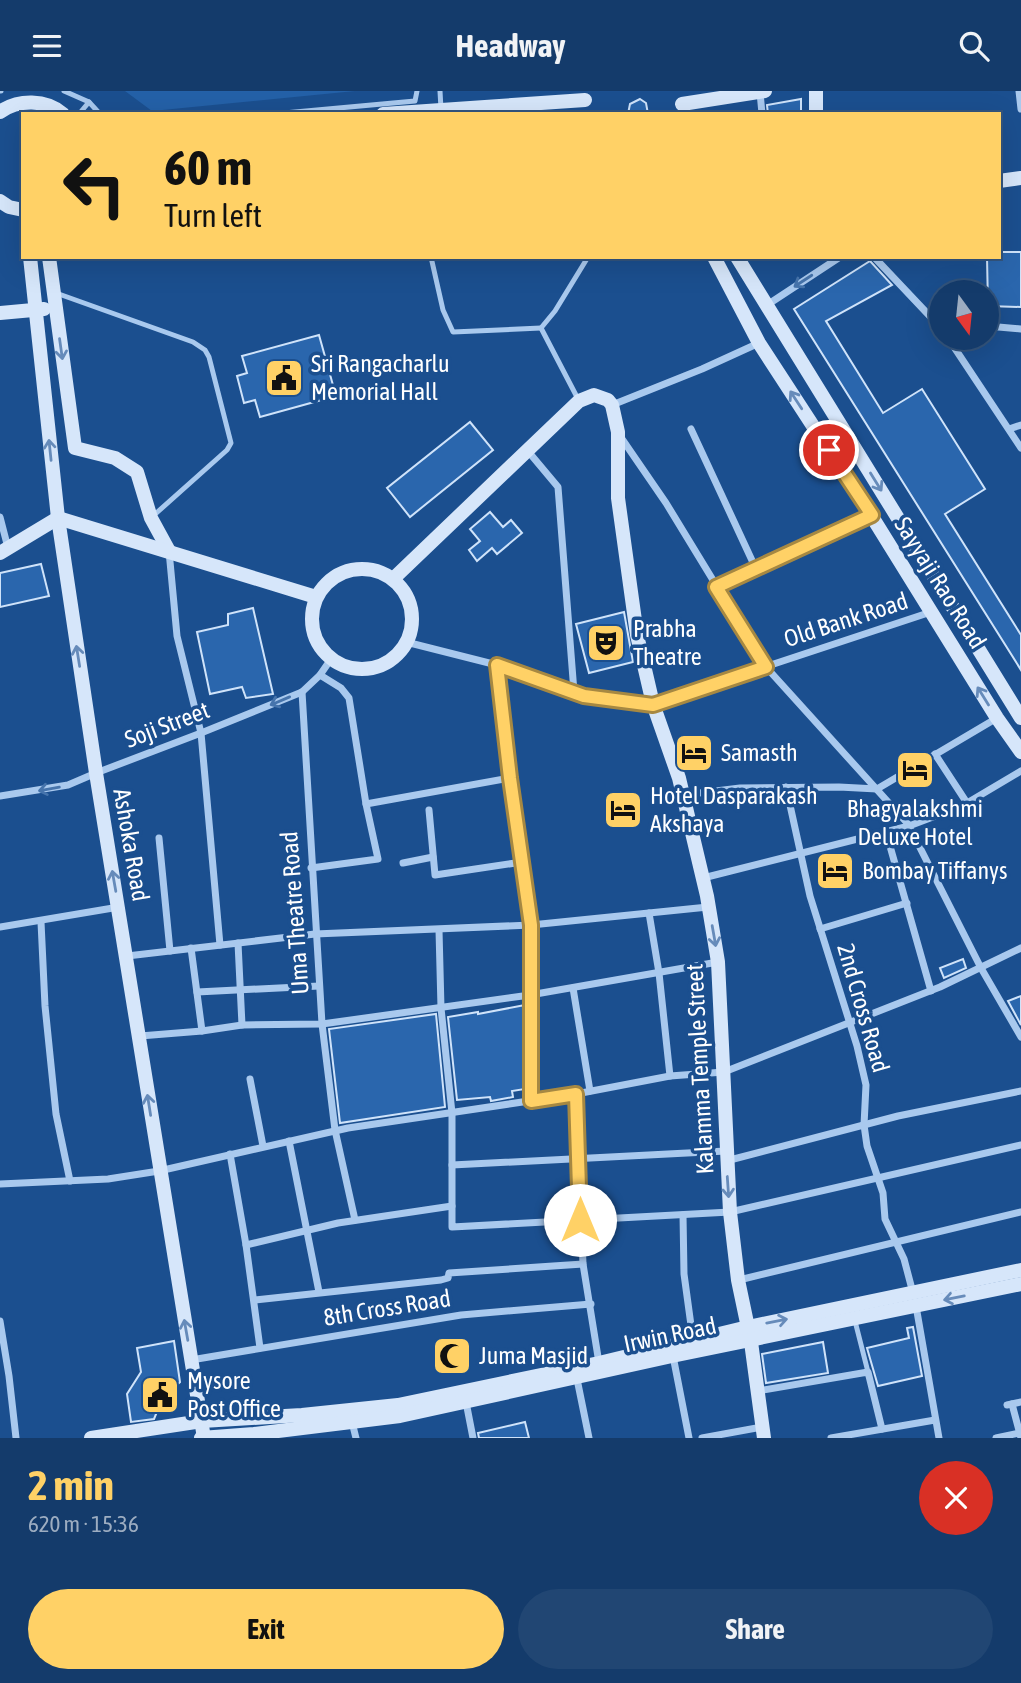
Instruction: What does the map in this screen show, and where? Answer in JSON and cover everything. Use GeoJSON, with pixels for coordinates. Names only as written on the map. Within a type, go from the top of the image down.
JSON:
{"type":"FeatureCollection","features":[{"type":"Feature","properties":{"kind":"main road"},"geometry":{"type":"LineString","coordinates":[[681,103],[765,91]]}},
{"type":"Feature","properties":{"kind":"main road"},"geometry":{"type":"LineString","coordinates":[[816,91],[816,112]]}},
{"type":"Feature","properties":{"kind":"main road"},"geometry":{"type":"LineString","coordinates":[[390,112],[442,97],[585,101]]}},
{"type":"Feature","properties":{"kind":"main road"},"geometry":{"type":"LineString","coordinates":[[0,112],[23,103],[41,103],[59,112]]}},
{"type":"Feature","properties":{"kind":"main road"},"geometry":{"type":"LineString","coordinates":[[1001,180],[1021,178]]}},
{"type":"Feature","properties":{"kind":"main road"},"geometry":{"type":"LineString","coordinates":[[0,201],[9,207],[21,210]]}},
{"type":"Feature","properties":{"kind":"main road","name":"Ashoka Road"},"geometry":{"type":"LineString","coordinates":[[30,259],[58,518],[96,773],[203,1438]]}},
{"type":"Feature","properties":{"kind":"main road","name":"Sayyaji Rao Road"},"geometry":{"type":"LineString","coordinates":[[715,259],[759,343],[872,515],[997,718],[1021,752]]}},
{"type":"Feature","properties":{"kind":"main road","name":"Sayyaji Rao Road"},"geometry":{"type":"LineString","coordinates":[[738,259],[1021,718]]}},
{"type":"Feature","properties":{"kind":"main road"},"geometry":{"type":"LineString","coordinates":[[52,262],[54,300],[75,448],[115,458],[137,472],[151,518],[169,551]]}},
{"type":"Feature","properties":{"kind":"main road"},"geometry":{"type":"LineString","coordinates":[[0,313],[34,310],[54,300]]}},
{"type":"Feature","properties":{"kind":"main road"},"geometry":{"type":"LineString","coordinates":[[393,579],[579,401],[594,395],[602,396],[612,405]]}},
{"type":"Feature","properties":{"kind":"main road","name":"Kalamma Temple Street"},"geometry":{"type":"LineString","coordinates":[[612,405],[618,432],[618,498],[637,635],[653,705],[683,795],[703,878],[718,962],[730,1212],[738,1280],[749,1334],[763,1433]]}},
{"type":"Feature","properties":{"kind":"main road"},"geometry":{"type":"LineString","coordinates":[[4,550],[58,518],[316,597]]}},
{"type":"Feature","properties":{"kind":"main road"},"geometry":{"type":"LineString","coordinates":[[350,570],[380,572],[393,579],[409,601],[411,629],[406,642],[396,656],[381,665],[364,669],[346,667],[331,659],[319,646],[312,630],[311,613],[316,597],[336,575],[350,570]]}},
{"type":"Feature","properties":{"kind":"main road"},"geometry":{"type":"LineString","coordinates":[[91,1438],[202,1421],[302,1415],[398,1405],[599,1363],[693,1340],[749,1334],[915,1300],[1021,1270]]}},
{"type":"Feature","properties":{"kind":"main road","name":"Irwin Road"},"geometry":{"type":"LineString","coordinates":[[203,1438],[400,1416],[673,1356],[749,1334],[855,1319],[915,1300],[1021,1284]]}},
{"type":"Feature","properties":{"kind":"street"},"geometry":{"type":"LineString","coordinates":[[1018,91],[1021,109]]}},
{"type":"Feature","properties":{"kind":"street"},"geometry":{"type":"LineString","coordinates":[[760,92],[762,112]]}},
{"type":"Feature","properties":{"kind":"street"},"geometry":{"type":"LineString","coordinates":[[766,305],[837,259]]}},
{"type":"Feature","properties":{"kind":"street"},"geometry":{"type":"LineString","coordinates":[[876,259],[929,315]]}},
{"type":"Feature","properties":{"kind":"street"},"geometry":{"type":"LineString","coordinates":[[999,327],[1021,329]]}},
{"type":"Feature","properties":{"kind":"street"},"geometry":{"type":"LineString","coordinates":[[612,405],[759,343]]}},
{"type":"Feature","properties":{"kind":"street"},"geometry":{"type":"LineString","coordinates":[[956,350],[1021,448]]}},
{"type":"Feature","properties":{"kind":"street"},"geometry":{"type":"LineString","coordinates":[[1009,429],[1021,425]]}},
{"type":"Feature","properties":{"kind":"street"},"geometry":{"type":"LineString","coordinates":[[691,429],[756,569]]}},
{"type":"Feature","properties":{"kind":"street"},"geometry":{"type":"LineString","coordinates":[[618,432],[666,503],[766,667],[909,826],[981,968],[1021,1037]]}},
{"type":"Feature","properties":{"kind":"street"},"geometry":{"type":"LineString","coordinates":[[527,450],[558,487],[574,692]]}},
{"type":"Feature","properties":{"kind":"street"},"geometry":{"type":"LineString","coordinates":[[716,587],[872,515]]}},
{"type":"Feature","properties":{"kind":"street"},"geometry":{"type":"LineString","coordinates":[[0,517],[4,550]]}},
{"type":"Feature","properties":{"kind":"street"},"geometry":{"type":"LineString","coordinates":[[169,551],[177,636],[201,733],[219,945]]}},
{"type":"Feature","properties":{"kind":"street","name":"Old Bank Road"},"geometry":{"type":"LineString","coordinates":[[653,705],[931,612]]}},
{"type":"Feature","properties":{"kind":"street"},"geometry":{"type":"LineString","coordinates":[[406,642],[497,665],[584,696],[653,705]]}},
{"type":"Feature","properties":{"kind":"street","name":"Soji Street"},"geometry":{"type":"LineString","coordinates":[[0,796],[68,785],[302,692],[320,675],[331,659]]}},
{"type":"Feature","properties":{"kind":"street"},"geometry":{"type":"LineString","coordinates":[[497,665],[531,925],[531,1101]]}},
{"type":"Feature","properties":{"kind":"street"},"geometry":{"type":"LineString","coordinates":[[312,868],[378,859],[349,698],[341,688],[320,675]]}},
{"type":"Feature","properties":{"kind":"street","name":"Uma Theatre Road"},"geometry":{"type":"LineString","coordinates":[[302,692],[322,1024],[335,1130],[355,1220]]}},
{"type":"Feature","properties":{"kind":"street"},"geometry":{"type":"LineString","coordinates":[[683,795],[740,788],[877,789],[997,718]]}},
{"type":"Feature","properties":{"kind":"street"},"geometry":{"type":"LineString","coordinates":[[936,754],[967,803]]}},
{"type":"Feature","properties":{"kind":"street"},"geometry":{"type":"LineString","coordinates":[[703,878],[909,826],[967,803],[1021,771]]}},
{"type":"Feature","properties":{"kind":"street"},"geometry":{"type":"LineString","coordinates":[[366,804],[510,778]]}},
{"type":"Feature","properties":{"kind":"street","name":"2nd Cross Road"},"geometry":{"type":"LineString","coordinates":[[786,787],[820,929],[866,1085],[864,1125],[867,1146],[883,1193],[885,1219],[904,1259],[915,1300],[939,1438]]}},
{"type":"Feature","properties":{"kind":"street"},"geometry":{"type":"LineString","coordinates":[[429,810],[435,875],[522,862]]}},
{"type":"Feature","properties":{"kind":"street"},"geometry":{"type":"LineString","coordinates":[[887,832],[931,991]]}},
{"type":"Feature","properties":{"kind":"street"},"geometry":{"type":"LineString","coordinates":[[159,838],[170,951]]}},
{"type":"Feature","properties":{"kind":"street"},"geometry":{"type":"LineString","coordinates":[[403,863],[433,857]]}},
{"type":"Feature","properties":{"kind":"street"},"geometry":{"type":"LineString","coordinates":[[820,929],[906,903]]}},
{"type":"Feature","properties":{"kind":"street"},"geometry":{"type":"LineString","coordinates":[[0,927],[118,907]]}},
{"type":"Feature","properties":{"kind":"street"},"geometry":{"type":"LineString","coordinates":[[127,956],[315,934],[531,925],[708,907]]}},
{"type":"Feature","properties":{"kind":"street"},"geometry":{"type":"LineString","coordinates":[[649,913],[659,973],[670,1076]]}},
{"type":"Feature","properties":{"kind":"street"},"geometry":{"type":"LineString","coordinates":[[41,922],[45,1006],[56,1114],[70,1181]]}},
{"type":"Feature","properties":{"kind":"street"},"geometry":{"type":"LineString","coordinates":[[439,930],[441,1008],[452,1113],[452,1227],[730,1212],[1021,1145]]}},
{"type":"Feature","properties":{"kind":"street"},"geometry":{"type":"LineString","coordinates":[[238,943],[242,1025]]}},
{"type":"Feature","properties":{"kind":"street"},"geometry":{"type":"LineString","coordinates":[[0,1184],[108,1179],[159,1171],[335,1130],[576,1094],[670,1076],[724,1072],[931,991],[1021,948]]}},
{"type":"Feature","properties":{"kind":"street"},"geometry":{"type":"LineString","coordinates":[[191,949],[202,1031]]}},
{"type":"Feature","properties":{"kind":"street"},"geometry":{"type":"LineString","coordinates":[[139,1037],[242,1025],[322,1024],[530,995],[718,962]]}},
{"type":"Feature","properties":{"kind":"street"},"geometry":{"type":"LineString","coordinates":[[197,992],[319,986]]}},
{"type":"Feature","properties":{"kind":"street"},"geometry":{"type":"LineString","coordinates":[[573,988],[590,1091]]}},
{"type":"Feature","properties":{"kind":"street"},"geometry":{"type":"LineString","coordinates":[[250,1079],[263,1146]]}},
{"type":"Feature","properties":{"kind":"street"},"geometry":{"type":"LineString","coordinates":[[452,1165],[726,1156],[1021,1091]]}},
{"type":"Feature","properties":{"kind":"street"},"geometry":{"type":"LineString","coordinates":[[576,1094],[583,1264],[599,1363]]}},
{"type":"Feature","properties":{"kind":"street"},"geometry":{"type":"LineString","coordinates":[[289,1141],[319,1292]]}},
{"type":"Feature","properties":{"kind":"street"},"geometry":{"type":"LineString","coordinates":[[230,1154],[255,1300],[260,1348]]}},
{"type":"Feature","properties":{"kind":"street"},"geometry":{"type":"LineString","coordinates":[[246,1245],[306,1229],[452,1206]]}},
{"type":"Feature","properties":{"kind":"street"},"geometry":{"type":"LineString","coordinates":[[738,1280],[1021,1212]]}},
{"type":"Feature","properties":{"kind":"street"},"geometry":{"type":"LineString","coordinates":[[683,1215],[684,1274],[693,1340]]}},
{"type":"Feature","properties":{"kind":"street"},"geometry":{"type":"LineString","coordinates":[[255,1300],[441,1280],[448,1278],[449,1273],[583,1264]]}},
{"type":"Feature","properties":{"kind":"street","name":"8th Cross Road"},"geometry":{"type":"LineString","coordinates":[[191,1360],[461,1315],[591,1304]]}},
{"type":"Feature","properties":{"kind":"street"},"geometry":{"type":"LineString","coordinates":[[0,1321],[16,1438]]}},
{"type":"Feature","properties":{"kind":"street"},"geometry":{"type":"LineString","coordinates":[[673,1356],[689,1438]]}},
{"type":"Feature","properties":{"kind":"street"},"geometry":{"type":"LineString","coordinates":[[757,1391],[868,1372],[882,1429]]}},
{"type":"Feature","properties":{"kind":"street"},"geometry":{"type":"LineString","coordinates":[[577,1378],[589,1438]]}},
{"type":"Feature","properties":{"kind":"street"},"geometry":{"type":"LineString","coordinates":[[466,1402],[474,1438]]}},
{"type":"Feature","properties":{"kind":"street"},"geometry":{"type":"LineString","coordinates":[[996,1438],[1020,1435],[1009,1404],[1021,1402]]}},
{"type":"Feature","properties":{"kind":"street"},"geometry":{"type":"LineString","coordinates":[[831,1438],[935,1420]]}},
{"type":"Feature","properties":{"kind":"street"},"geometry":{"type":"LineString","coordinates":[[352,1422],[356,1438]]}},
{"type":"Feature","properties":{"kind":"street"},"geometry":{"type":"LineString","coordinates":[[702,1438],[763,1433]]}},
{"type":"Feature","properties":{"kind":"lane"},"geometry":{"type":"LineString","coordinates":[[64,91],[89,102],[98,112]]}},
{"type":"Feature","properties":{"kind":"lane"},"geometry":{"type":"LineString","coordinates":[[295,112],[415,101],[417,91]]}},
{"type":"Feature","properties":{"kind":"lane"},"geometry":{"type":"LineString","coordinates":[[81,112],[89,102]]}},
{"type":"Feature","properties":{"kind":"lane"},"geometry":{"type":"LineString","coordinates":[[431,259],[443,310],[453,332],[541,328],[555,311],[587,259]]}},
{"type":"Feature","properties":{"kind":"lane"},"geometry":{"type":"LineString","coordinates":[[54,300],[193,342],[205,350],[209,357],[231,443],[227,450],[151,518]]}},
{"type":"Feature","properties":{"kind":"lane"},"geometry":{"type":"LineString","coordinates":[[541,328],[579,401]]}},
{"type":"Feature","properties":{"kind":"lane"},"geometry":{"type":"LineString","coordinates":[[855,1319],[868,1372]]}},
{"type":"Feature","properties":{"kind":"shaded area"},"geometry":{"type":"Polygon","coordinates":[[[125,91],[355,91],[152,111],[125,91]]]}},
{"type":"Feature","properties":{"kind":"building"},"geometry":{"type":"Polygon","coordinates":[[[640,99],[646,103],[648,112],[628,112],[630,104],[640,99]]]}},
{"type":"Feature","properties":{"kind":"building"},"geometry":{"type":"Polygon","coordinates":[[[801,99],[801,112],[768,112],[767,105],[801,99]]]}},
{"type":"Feature","properties":{"kind":"building"},"geometry":{"type":"Polygon","coordinates":[[[1001,252],[1021,252],[1021,307],[999,306],[999,280],[987,280],[987,259],[1001,259],[1001,252]]]}},
{"type":"Feature","properties":{"kind":"building"},"geometry":{"type":"Polygon","coordinates":[[[870,261],[892,285],[826,321],[883,413],[922,389],[985,489],[945,514],[1021,635],[1021,670],[794,309],[870,261]]]}},
{"type":"Feature","properties":{"kind":"building","name":"Sri Rangacharlu Memorial Hall"},"geometry":{"type":"Polygon","coordinates":[[[319,335],[336,396],[260,417],[255,400],[244,403],[237,376],[247,373],[242,356],[319,335]]]}},
{"type":"Feature","properties":{"kind":"building"},"geometry":{"type":"Polygon","coordinates":[[[470,422],[493,450],[410,517],[387,488],[470,422]]]}},
{"type":"Feature","properties":{"kind":"building"},"geometry":{"type":"Polygon","coordinates":[[[490,512],[503,527],[511,520],[522,533],[497,554],[492,548],[477,561],[469,550],[480,541],[470,529],[490,512]]]}},
{"type":"Feature","properties":{"kind":"building"},"geometry":{"type":"Polygon","coordinates":[[[41,564],[49,596],[0,607],[0,573],[41,564]]]}},
{"type":"Feature","properties":{"kind":"building"},"geometry":{"type":"Polygon","coordinates":[[[253,608],[273,694],[246,698],[242,687],[210,694],[197,632],[228,625],[228,614],[253,608]]]}},
{"type":"Feature","properties":{"kind":"building","name":"Prabha Theatre"},"geometry":{"type":"Polygon","coordinates":[[[624,612],[633,662],[589,673],[576,624],[624,612]]]}},
{"type":"Feature","properties":{"kind":"building"},"geometry":{"type":"Polygon","coordinates":[[[963,959],[966,968],[944,978],[940,968],[963,959]]]}},
{"type":"Feature","properties":{"kind":"building"},"geometry":{"type":"Polygon","coordinates":[[[1021,996],[1021,1025],[1008,1001],[1021,996]]]}},
{"type":"Feature","properties":{"kind":"building"},"geometry":{"type":"Polygon","coordinates":[[[525,1005],[525,1089],[512,1091],[513,1097],[491,1101],[490,1097],[457,1100],[448,1017],[525,1005]]]}},
{"type":"Feature","properties":{"kind":"building"},"geometry":{"type":"Polygon","coordinates":[[[436,1014],[445,1107],[340,1123],[329,1029],[436,1014]]]}},
{"type":"Feature","properties":{"kind":"building"},"geometry":{"type":"Polygon","coordinates":[[[913,1327],[922,1376],[878,1386],[867,1348],[909,1338],[907,1328],[913,1327]]]}},
{"type":"Feature","properties":{"kind":"building"},"geometry":{"type":"Polygon","coordinates":[[[174,1341],[180,1382],[163,1397],[154,1419],[131,1422],[127,1394],[141,1372],[137,1348],[174,1341]]]}},
{"type":"Feature","properties":{"kind":"building"},"geometry":{"type":"Polygon","coordinates":[[[823,1342],[828,1373],[766,1383],[762,1354],[823,1342]]]}},
{"type":"Feature","properties":{"kind":"building"},"geometry":{"type":"Polygon","coordinates":[[[525,1422],[529,1438],[479,1438],[478,1433],[525,1422]]]}},
{"type":"Feature","properties":{"kind":"place","name":"Sri Rangacharlu Memorial Hall"},"geometry":{"type":"Point","coordinates":[284,378]}},
{"type":"Feature","properties":{"kind":"place","name":"Prabha Theatre"},"geometry":{"type":"Point","coordinates":[606,643]}},
{"type":"Feature","properties":{"kind":"place","name":"Samasth"},"geometry":{"type":"Point","coordinates":[694,753]}},
{"type":"Feature","properties":{"kind":"place","name":"Bhagyalakshmi Deluxe Hotel"},"geometry":{"type":"Point","coordinates":[915,770]}},
{"type":"Feature","properties":{"kind":"place","name":"Hotel Dasparakash Akshaya"},"geometry":{"type":"Point","coordinates":[623,810]}},
{"type":"Feature","properties":{"kind":"place","name":"Bombay Tiffanys"},"geometry":{"type":"Point","coordinates":[835,871]}},
{"type":"Feature","properties":{"kind":"place","name":"Juma Masjid"},"geometry":{"type":"Point","coordinates":[452,1356]}},
{"type":"Feature","properties":{"kind":"place","name":"Mysore Post Office"},"geometry":{"type":"Point","coordinates":[160,1395]}},
{"type":"Feature","properties":{"kind":"route"},"geometry":{"type":"LineString","coordinates":[[580,1220],[576,1094],[531,1101],[531,925],[497,665],[584,696],[653,705],[766,667],[716,587],[872,515],[829,450]]}}]}
